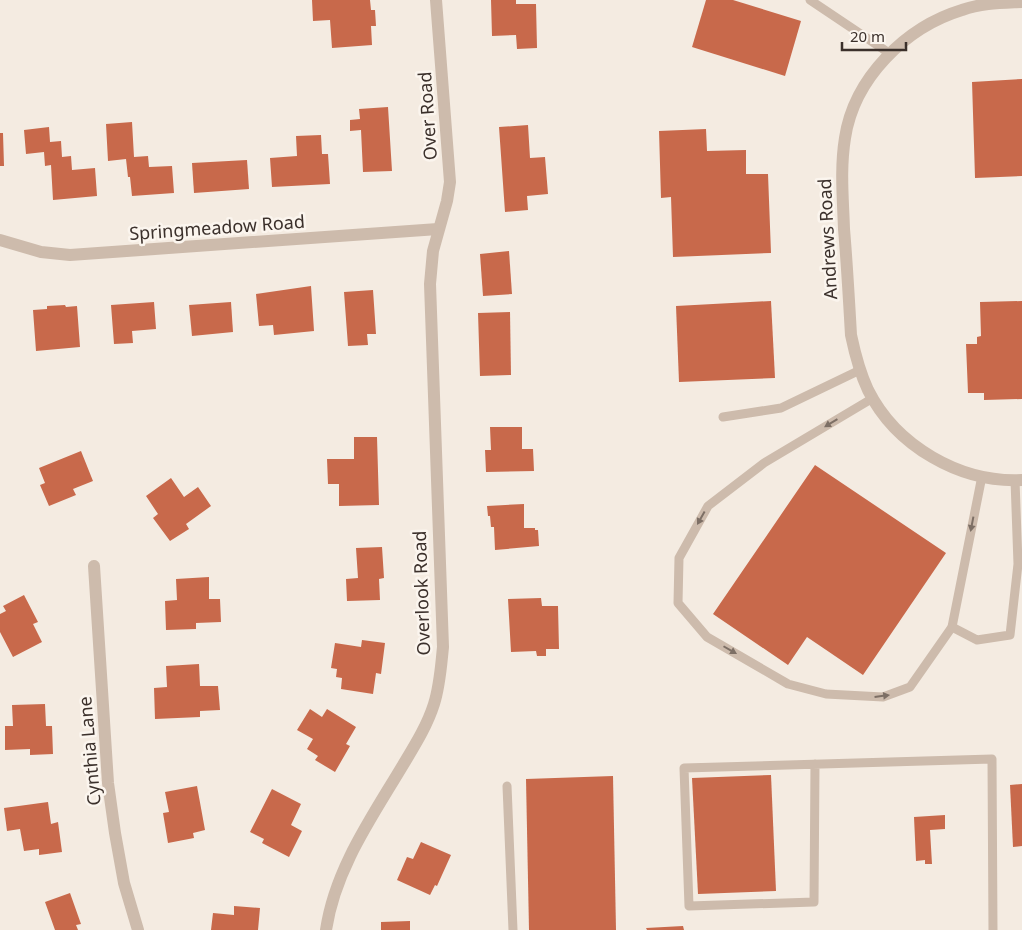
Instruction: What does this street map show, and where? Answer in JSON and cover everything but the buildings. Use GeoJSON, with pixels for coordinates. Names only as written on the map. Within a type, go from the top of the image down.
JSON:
{"type":"FeatureCollection","features":[{"type":"Feature","properties":{"kind":"street","name":"Over Road"},"geometry":{"type":"LineString","coordinates":[[436,0],[450,182],[447,201],[438,229]]}},
{"type":"Feature","properties":{"kind":"street","name":"Andrews Road"},"geometry":{"type":"LineString","coordinates":[[1019,480],[982,476],[953,468],[925,452],[904,437],[888,420],[868,391],[856,358],[851,335],[841,172],[845,136],[852,113],[862,91],[889,53],[908,37],[928,24],[961,10],[984,4],[1022,2]]}},
{"type":"Feature","properties":{"kind":"street","name":"Springmeadow Road"},"geometry":{"type":"LineString","coordinates":[[0,240],[41,252],[70,255],[438,229]]}},
{"type":"Feature","properties":{"kind":"street","name":"Overlook Road"},"geometry":{"type":"LineString","coordinates":[[326,930],[338,882],[352,853],[425,727],[434,703],[440,678],[443,647],[430,284],[433,251],[438,229]]}},
{"type":"Feature","properties":{"kind":"street","name":"Cynthia Lane"},"geometry":{"type":"LineString","coordinates":[[94,566],[109,791],[124,882],[138,930]]}},
{"type":"Feature","properties":{"kind":"lane"},"geometry":{"type":"LineString","coordinates":[[810,0],[889,53]]}},
{"type":"Feature","properties":{"kind":"lane"},"geometry":{"type":"LineString","coordinates":[[723,417],[781,408],[860,370]]}},
{"type":"Feature","properties":{"kind":"lane"},"geometry":{"type":"LineString","coordinates":[[873,398],[764,463],[708,506],[679,558],[678,603],[707,637],[788,684],[826,694],[883,697],[910,687],[952,627],[982,476]]}},
{"type":"Feature","properties":{"kind":"lane"},"geometry":{"type":"LineString","coordinates":[[952,627],[977,640],[1010,635],[1018,564],[1019,480]]}},
{"type":"Feature","properties":{"kind":"lane"},"geometry":{"type":"LineString","coordinates":[[815,764],[814,902],[689,906],[684,768],[815,764],[992,759],[993,930]]}},
{"type":"Feature","properties":{"kind":"lane"},"geometry":{"type":"LineString","coordinates":[[507,786],[513,930]]}}]}
